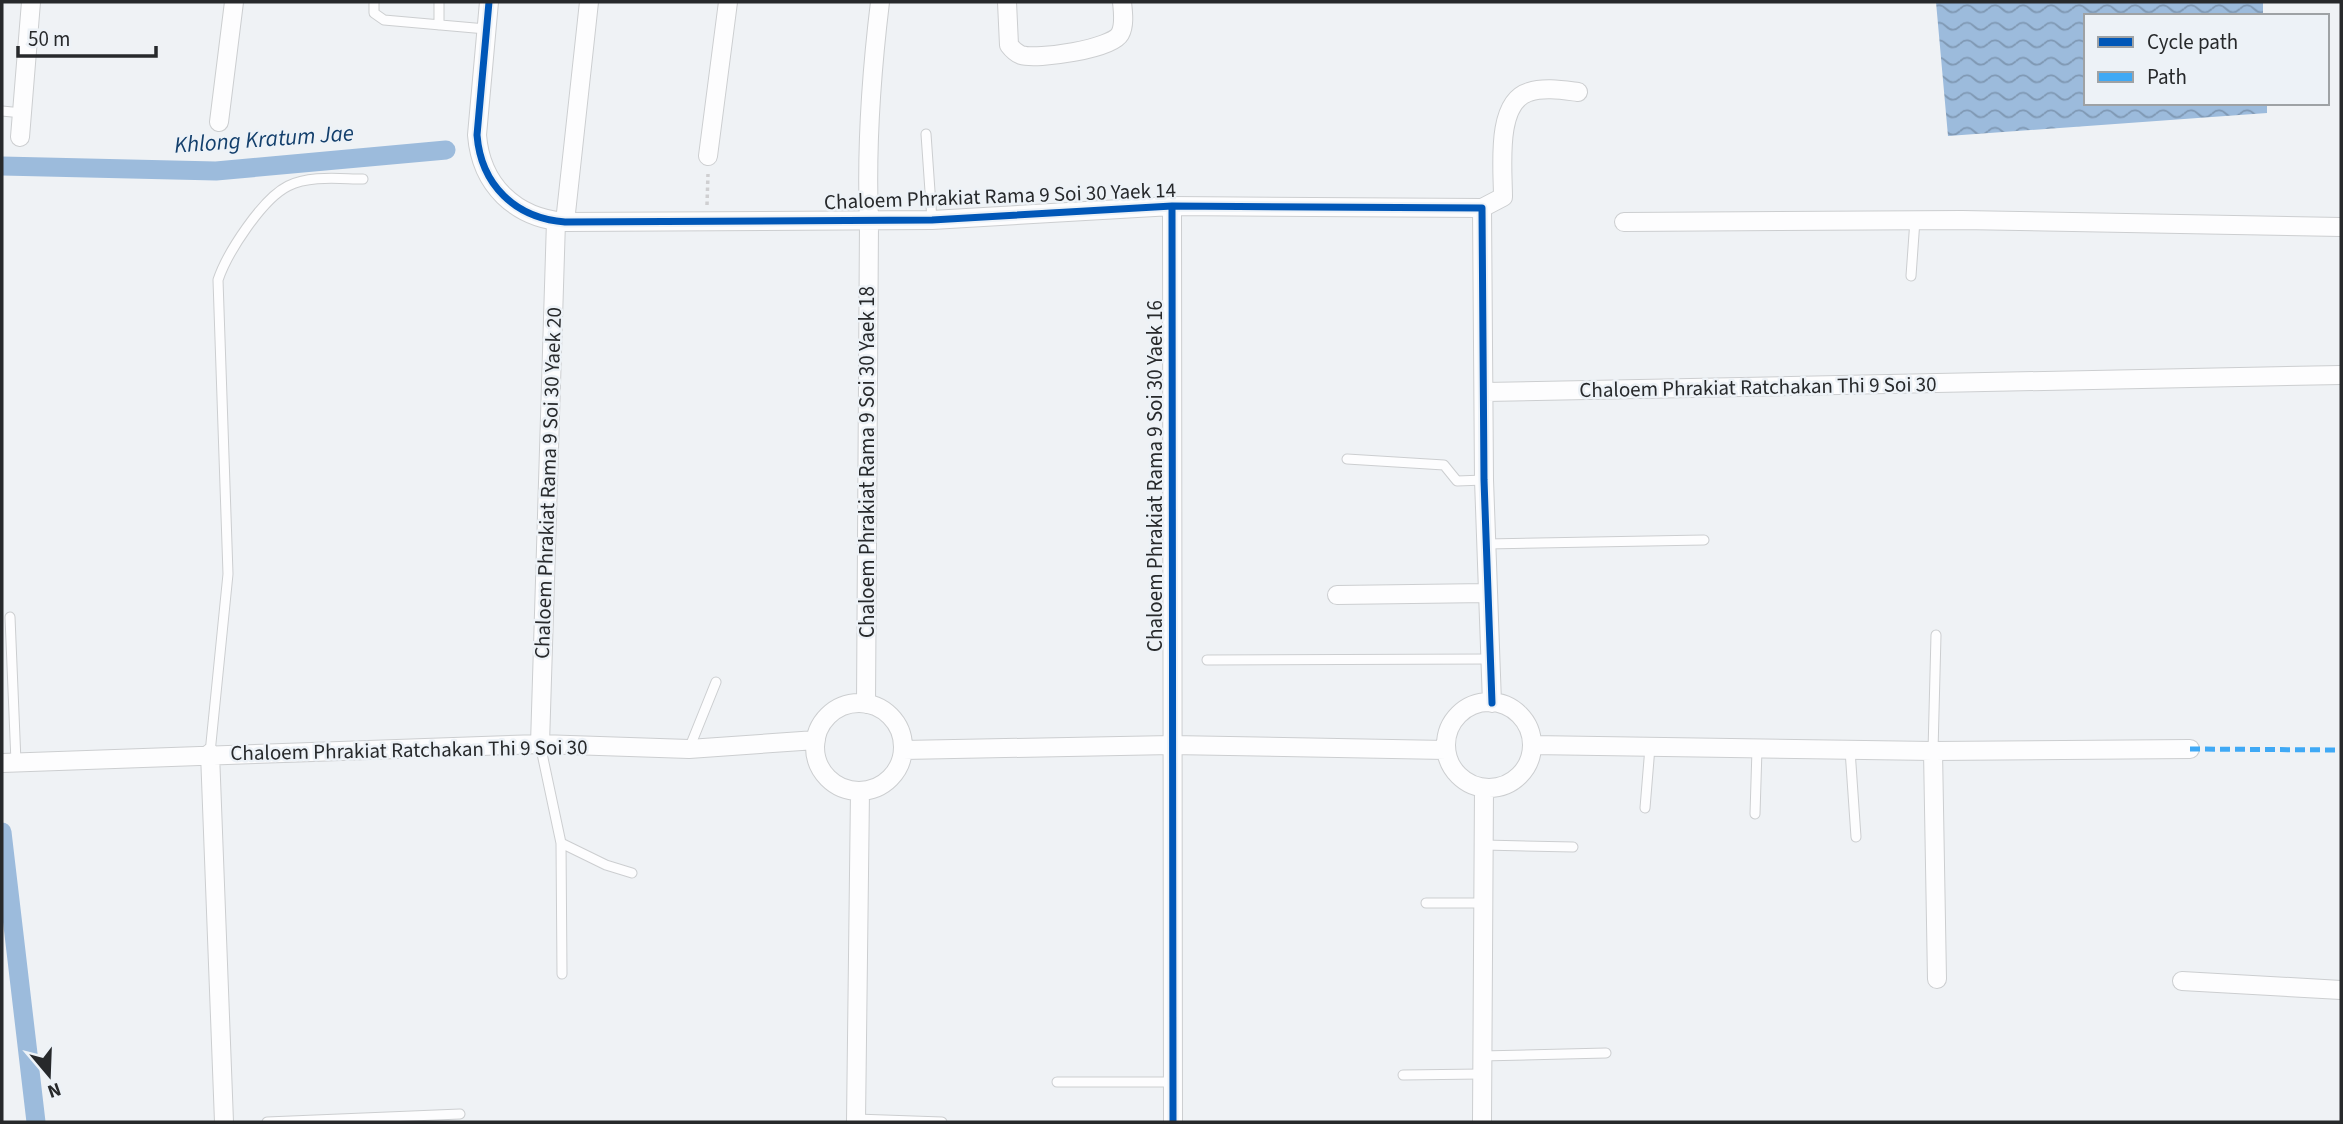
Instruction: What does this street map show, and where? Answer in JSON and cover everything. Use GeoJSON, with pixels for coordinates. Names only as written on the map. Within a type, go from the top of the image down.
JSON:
{"type":"FeatureCollection","features":[{"type":"Feature","properties":{"kind":"street"},"geometry":{"type":"LineString","coordinates":[[20,137],[31,2]]}},
{"type":"Feature","properties":{"kind":"street"},"geometry":{"type":"LineString","coordinates":[[219,122],[234,2]]}},
{"type":"Feature","properties":{"kind":"street","name":"Chaloem Phrakiat Rama 9 Soi 30 Yaek 14"},"geometry":{"type":"LineString","coordinates":[[489,2],[477,135],[478,153],[488,174],[520,212],[560,222],[932,220],[1172,206],[1482,208]]}},
{"type":"Feature","properties":{"kind":"street","name":"Chaloem Phrakiat Rama 9 Soi 30 Yaek 20"},"geometry":{"type":"LineString","coordinates":[[540,744],[560,222],[589,2]]}},
{"type":"Feature","properties":{"kind":"street"},"geometry":{"type":"LineString","coordinates":[[708,156],[728,2]]}},
{"type":"Feature","properties":{"kind":"street","name":"Chaloem Phrakiat Rama 9 Soi 30 Yaek 18"},"geometry":{"type":"LineString","coordinates":[[866,704],[868,98],[880,2]]}},
{"type":"Feature","properties":{"kind":"street"},"geometry":{"type":"LineString","coordinates":[[1007,2],[1009,45],[1019,55],[1032,57],[1101,47],[1115,40],[1121,34],[1122,2]]}},
{"type":"Feature","properties":{"kind":"street"},"geometry":{"type":"LineString","coordinates":[[1492,703],[1484,480],[1482,208],[1503,197],[1504,140],[1508,110],[1515,100],[1528,92],[1550,89],[1578,92]]}},
{"type":"Feature","properties":{"kind":"street","name":"Chaloem Phrakiat Rama 9 Soi 30 Yaek 16"},"geometry":{"type":"LineString","coordinates":[[1172,206],[1173,1122]]}},
{"type":"Feature","properties":{"kind":"street"},"geometry":{"type":"LineString","coordinates":[[1624,222],[1915,220],[2341,228]]}},
{"type":"Feature","properties":{"kind":"street","name":"Chaloem Phrakiat Ratchakan Thi 9 Soi 30"},"geometry":{"type":"LineString","coordinates":[[1485,392],[2341,375]]}},
{"type":"Feature","properties":{"kind":"street"},"geometry":{"type":"LineString","coordinates":[[1337,594],[1487,593]]}},
{"type":"Feature","properties":{"kind":"street"},"geometry":{"type":"LineString","coordinates":[[1492,703],[1512,709],[1520,716],[1526,724],[1532,744],[1523,771],[1512,781],[1484,788],[1458,776],[1446,750],[1446,738],[1457,716],[1467,708],[1492,703]]}},
{"type":"Feature","properties":{"kind":"street"},"geometry":{"type":"LineString","coordinates":[[850,704],[866,704],[889,715],[897,725],[903,750],[894,774],[885,783],[860,791],[834,784],[824,774],[817,762],[816,740],[825,720],[836,710],[850,704]]}},
{"type":"Feature","properties":{"kind":"street","name":"Chaloem Phrakiat Ratchakan Thi 9 Soi 30"},"geometry":{"type":"LineString","coordinates":[[9,762],[210,753],[540,744],[689,749],[816,740]]}},
{"type":"Feature","properties":{"kind":"street"},"geometry":{"type":"LineString","coordinates":[[1532,744],[1933,751],[2190,750]]}},
{"type":"Feature","properties":{"kind":"street"},"geometry":{"type":"LineString","coordinates":[[903,750],[1172,746],[1446,750]]}},
{"type":"Feature","properties":{"kind":"street"},"geometry":{"type":"LineString","coordinates":[[1933,751],[1937,979]]}},
{"type":"Feature","properties":{"kind":"street"},"geometry":{"type":"LineString","coordinates":[[210,753],[224,1122]]}},
{"type":"Feature","properties":{"kind":"street"},"geometry":{"type":"LineString","coordinates":[[1482,1122],[1484,788]]}},
{"type":"Feature","properties":{"kind":"street"},"geometry":{"type":"LineString","coordinates":[[856,1120],[860,791]]}},
{"type":"Feature","properties":{"kind":"street"},"geometry":{"type":"LineString","coordinates":[[2182,981],[2341,990]]}},
{"type":"Feature","properties":{"kind":"lane"},"geometry":{"type":"LineString","coordinates":[[374,2],[374,13],[378,18],[486,29]]}},
{"type":"Feature","properties":{"kind":"lane"},"geometry":{"type":"LineString","coordinates":[[439,2],[439,25]]}},
{"type":"Feature","properties":{"kind":"lane"},"geometry":{"type":"LineString","coordinates":[[2,111],[22,113]]}},
{"type":"Feature","properties":{"kind":"lane"},"geometry":{"type":"LineString","coordinates":[[926,134],[932,220]]}},
{"type":"Feature","properties":{"kind":"lane"},"geometry":{"type":"LineString","coordinates":[[210,753],[228,574],[218,280],[223,265],[261,210],[287,186],[311,179],[363,178]]}},
{"type":"Feature","properties":{"kind":"lane"},"geometry":{"type":"LineString","coordinates":[[1911,276],[1915,220]]}},
{"type":"Feature","properties":{"kind":"lane"},"geometry":{"type":"LineString","coordinates":[[1348,459],[1444,465],[1457,481],[1484,480]]}},
{"type":"Feature","properties":{"kind":"lane"},"geometry":{"type":"LineString","coordinates":[[1486,544],[1704,540]]}},
{"type":"Feature","properties":{"kind":"lane"},"geometry":{"type":"LineString","coordinates":[[9,762],[10,617]]}},
{"type":"Feature","properties":{"kind":"lane"},"geometry":{"type":"LineString","coordinates":[[1933,751],[1936,635]]}},
{"type":"Feature","properties":{"kind":"lane"},"geometry":{"type":"LineString","coordinates":[[1207,660],[1490,659]]}},
{"type":"Feature","properties":{"kind":"lane"},"geometry":{"type":"LineString","coordinates":[[689,749],[716,682]]}},
{"type":"Feature","properties":{"kind":"lane"},"geometry":{"type":"LineString","coordinates":[[540,744],[561,843],[562,974]]}},
{"type":"Feature","properties":{"kind":"lane"},"geometry":{"type":"LineString","coordinates":[[1645,808],[1650,746]]}},
{"type":"Feature","properties":{"kind":"lane"},"geometry":{"type":"LineString","coordinates":[[1755,814],[1757,749]]}},
{"type":"Feature","properties":{"kind":"lane"},"geometry":{"type":"LineString","coordinates":[[1850,750],[1857,836]]}},
{"type":"Feature","properties":{"kind":"lane"},"geometry":{"type":"LineString","coordinates":[[561,843],[606,865],[632,873]]}},
{"type":"Feature","properties":{"kind":"lane"},"geometry":{"type":"LineString","coordinates":[[1484,845],[1573,847]]}},
{"type":"Feature","properties":{"kind":"lane"},"geometry":{"type":"LineString","coordinates":[[1426,903],[1482,903]]}},
{"type":"Feature","properties":{"kind":"lane"},"geometry":{"type":"LineString","coordinates":[[1481,1056],[1606,1053]]}},
{"type":"Feature","properties":{"kind":"lane"},"geometry":{"type":"LineString","coordinates":[[1403,1076],[1481,1074]]}},
{"type":"Feature","properties":{"kind":"lane"},"geometry":{"type":"LineString","coordinates":[[1056,1082],[1173,1082]]}},
{"type":"Feature","properties":{"kind":"lane"},"geometry":{"type":"LineString","coordinates":[[267,1122],[460,1114]]}},
{"type":"Feature","properties":{"kind":"lane"},"geometry":{"type":"LineString","coordinates":[[856,1120],[942,1122]]}},
{"type":"Feature","properties":{"kind":"path"},"geometry":{"type":"LineString","coordinates":[[706,221],[708,156]]}},
{"type":"Feature","properties":{"kind":"water"},"geometry":{"type":"Polygon","coordinates":[[[1936,2],[2263,2],[2263,14],[2084,14],[2084,105],[2267,105],[2267,113],[1948,136],[1936,2]]]}},
{"type":"Feature","properties":{"kind":"waterway","name":"Khlong Kratum Jae"},"geometry":{"type":"LineString","coordinates":[[2,166],[216,171],[446,150]]}},
{"type":"Feature","properties":{"kind":"waterway"},"geometry":{"type":"LineString","coordinates":[[2,832],[36,1122]]}},
{"type":"Feature","properties":{"kind":"marked path"},"geometry":{"type":"LineString","coordinates":[[2190,749],[2341,750]]}},
{"type":"Feature","properties":{"kind":"cycle path"},"geometry":{"type":"LineString","coordinates":[[489,2],[477,135],[480,153],[485,169],[504,196],[516,206],[547,219],[565,222],[932,220],[1172,206],[1482,208],[1484,480],[1492,703]]}},
{"type":"Feature","properties":{"kind":"cycle path"},"geometry":{"type":"LineString","coordinates":[[1172,206],[1173,1122]]}}]}
